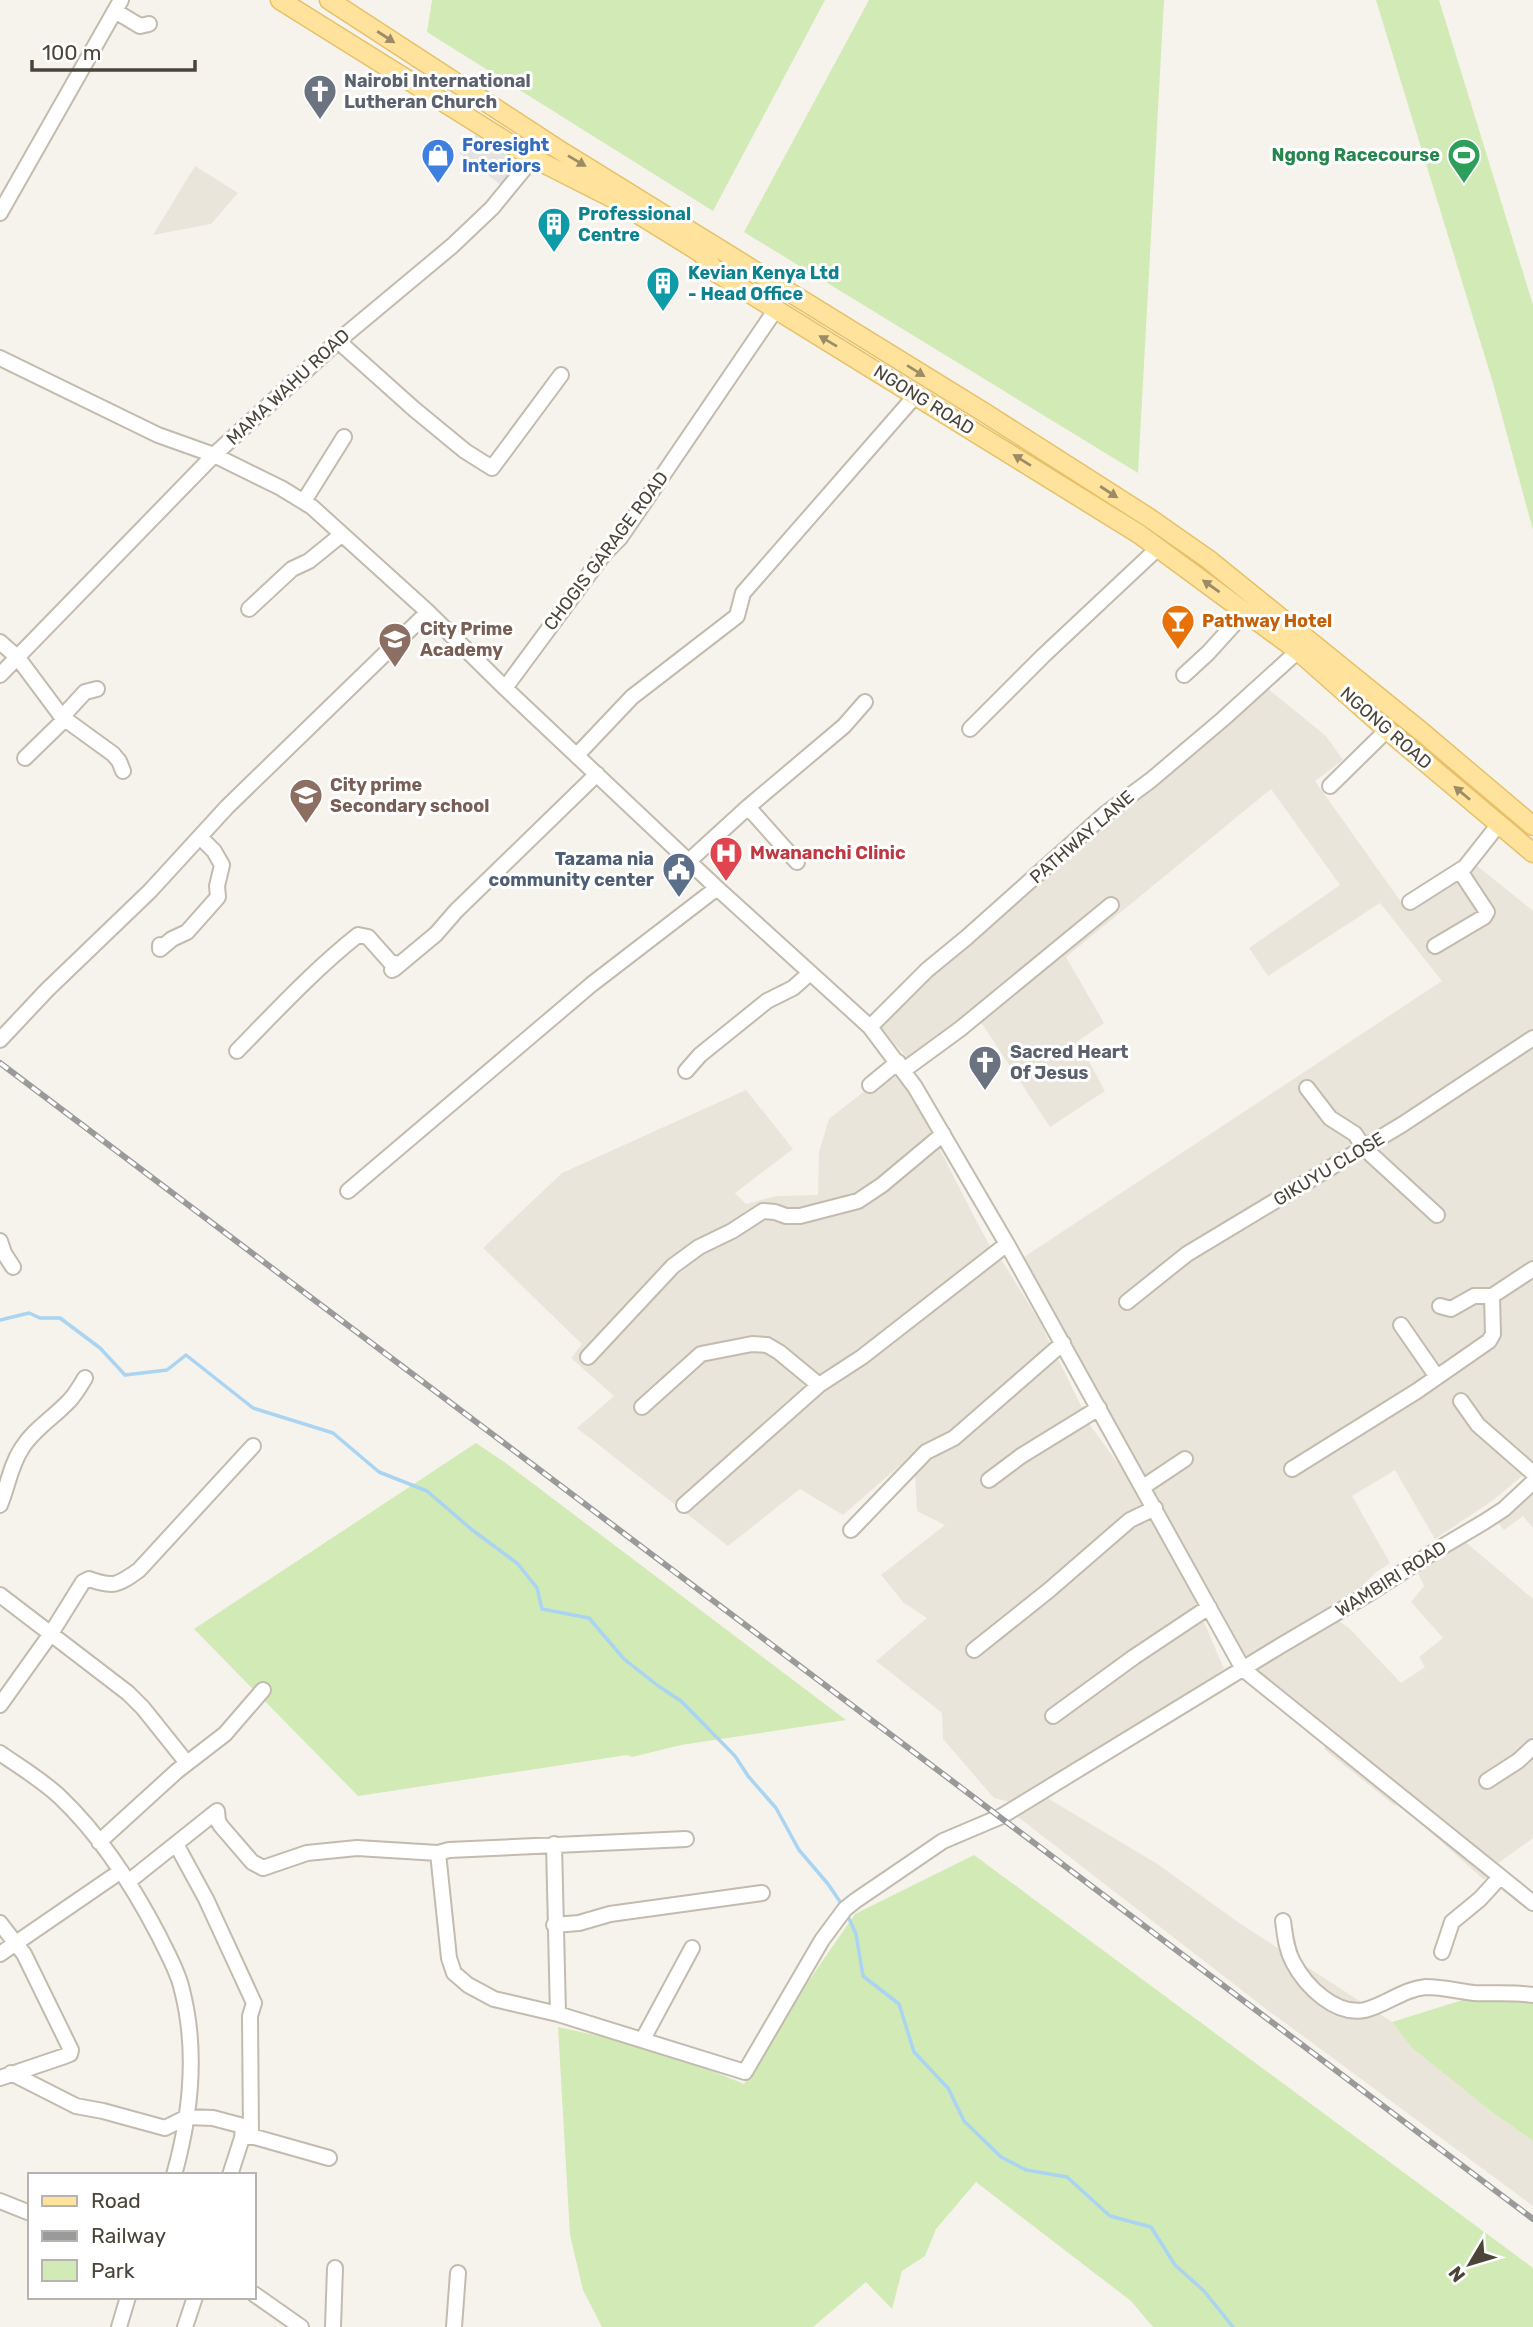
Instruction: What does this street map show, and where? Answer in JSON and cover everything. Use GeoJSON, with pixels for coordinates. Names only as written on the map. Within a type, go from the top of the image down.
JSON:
{"type":"FeatureCollection","features":[{"type":"Feature","properties":{"kind":"main road","name":"NGONG ROAD"},"geometry":{"type":"LineString","coordinates":[[280,0],[533,158],[614,199],[690,246],[701,253],[717,273],[1139,534],[1298,651],[1533,853]]}},
{"type":"Feature","properties":{"kind":"main road","name":"NGONG ROAD"},"geometry":{"type":"LineString","coordinates":[[340,3],[564,153],[1148,517],[1218,567],[1422,732],[1533,826]]}},
{"type":"Feature","properties":{"kind":"street"},"geometry":{"type":"LineString","coordinates":[[0,213],[118,6],[140,26],[149,24]]}},
{"type":"Feature","properties":{"kind":"street","name":"MAMA WAHU ROAD"},"geometry":{"type":"LineString","coordinates":[[0,358],[158,436],[214,455],[338,341],[452,246],[492,208],[533,158]]}},
{"type":"Feature","properties":{"kind":"street","name":"CHOGIS GARAGE ROAD"},"geometry":{"type":"LineString","coordinates":[[505,688],[604,554],[620,538],[776,309]]}},
{"type":"Feature","properties":{"kind":"street"},"geometry":{"type":"LineString","coordinates":[[338,341],[414,409],[465,451],[492,468],[561,375]]}},
{"type":"Feature","properties":{"kind":"street"},"geometry":{"type":"LineString","coordinates":[[577,755],[632,697],[737,616],[743,593],[916,395]]}},
{"type":"Feature","properties":{"kind":"street"},"geometry":{"type":"LineString","coordinates":[[304,501],[344,437]]}},
{"type":"Feature","properties":{"kind":"street"},"geometry":{"type":"LineString","coordinates":[[0,676],[214,455],[304,501],[428,612],[717,888],[870,1027],[901,1066],[1007,1244],[1243,1669],[1533,1903]]}},
{"type":"Feature","properties":{"kind":"street"},"geometry":{"type":"LineString","coordinates":[[250,609],[292,569],[309,561],[341,535]]}},
{"type":"Feature","properties":{"kind":"street"},"geometry":{"type":"LineString","coordinates":[[970,729],[1157,549]]}},
{"type":"Feature","properties":{"kind":"street"},"geometry":{"type":"LineString","coordinates":[[1184,675],[1246,611]]}},
{"type":"Feature","properties":{"kind":"street"},"geometry":{"type":"LineString","coordinates":[[0,1040],[47,990],[150,891],[228,807],[428,612]]}},
{"type":"Feature","properties":{"kind":"street"},"geometry":{"type":"LineString","coordinates":[[0,642],[18,658],[63,718],[113,754],[123,771]]}},
{"type":"Feature","properties":{"kind":"street","name":"PATHWAY LANE"},"geometry":{"type":"LineString","coordinates":[[870,1027],[927,970],[966,939],[1105,814],[1167,767],[1298,651]]}},
{"type":"Feature","properties":{"kind":"street"},"geometry":{"type":"LineString","coordinates":[[25,758],[85,692],[97,690]]}},
{"type":"Feature","properties":{"kind":"street"},"geometry":{"type":"LineString","coordinates":[[690,860],[844,726],[864,702]]}},
{"type":"Feature","properties":{"kind":"street"},"geometry":{"type":"LineString","coordinates":[[1330,786],[1387,730]]}},
{"type":"Feature","properties":{"kind":"street"},"geometry":{"type":"LineString","coordinates":[[237,1051],[299,986],[349,940],[358,935],[368,937],[392,964],[395,963],[392,970],[394,969],[436,934],[456,911],[597,774]]}},
{"type":"Feature","properties":{"kind":"street"},"geometry":{"type":"LineString","coordinates":[[748,807],[797,862]]}},
{"type":"Feature","properties":{"kind":"street"},"geometry":{"type":"LineString","coordinates":[[1410,902],[1473,860],[1499,824]]}},
{"type":"Feature","properties":{"kind":"street"},"geometry":{"type":"LineString","coordinates":[[160,945],[160,949],[187,932],[218,897],[217,886],[222,865],[214,851],[200,837]]}},
{"type":"Feature","properties":{"kind":"street"},"geometry":{"type":"LineString","coordinates":[[1435,946],[1485,917],[1487,912],[1460,871]]}},
{"type":"Feature","properties":{"kind":"street"},"geometry":{"type":"LineString","coordinates":[[348,1191],[592,984],[717,888]]}},
{"type":"Feature","properties":{"kind":"street"},"geometry":{"type":"LineString","coordinates":[[870,1085],[960,1029],[1111,905]]}},
{"type":"Feature","properties":{"kind":"street"},"geometry":{"type":"LineString","coordinates":[[686,1071],[700,1055],[759,1008],[793,988],[810,973]]}},
{"type":"Feature","properties":{"kind":"street","name":"GIKUYU CLOSE"},"geometry":{"type":"LineString","coordinates":[[1127,1302],[1187,1254],[1364,1148],[1468,1083],[1533,1038]]}},
{"type":"Feature","properties":{"kind":"street"},"geometry":{"type":"LineString","coordinates":[[1307,1088],[1330,1118],[1355,1134],[1364,1148],[1437,1215]]}},
{"type":"Feature","properties":{"kind":"street"},"geometry":{"type":"LineString","coordinates":[[588,1357],[673,1266],[699,1247],[732,1231],[763,1211],[800,1216],[858,1201],[882,1185],[943,1134]]}},
{"type":"Feature","properties":{"kind":"street"},"geometry":{"type":"LineString","coordinates":[[0,1241],[13,1268]]}},
{"type":"Feature","properties":{"kind":"street"},"geometry":{"type":"LineString","coordinates":[[684,1505],[819,1385],[862,1357],[1007,1244]]}},
{"type":"Feature","properties":{"kind":"street"},"geometry":{"type":"LineString","coordinates":[[1440,1306],[1451,1309],[1474,1296],[1492,1296],[1533,1269]]}},
{"type":"Feature","properties":{"kind":"street"},"geometry":{"type":"LineString","coordinates":[[1292,1469],[1489,1341],[1493,1334],[1492,1296]]}},
{"type":"Feature","properties":{"kind":"street"},"geometry":{"type":"LineString","coordinates":[[1401,1325],[1437,1377]]}},
{"type":"Feature","properties":{"kind":"street"},"geometry":{"type":"LineString","coordinates":[[851,1530],[926,1452],[954,1438],[1063,1343]]}},
{"type":"Feature","properties":{"kind":"street"},"geometry":{"type":"LineString","coordinates":[[642,1407],[701,1354],[752,1344],[767,1345],[779,1352],[819,1385]]}},
{"type":"Feature","properties":{"kind":"street"},"geometry":{"type":"LineString","coordinates":[[0,1505],[6,1490],[6,1460],[71,1399],[85,1378]]}},
{"type":"Feature","properties":{"kind":"street"},"geometry":{"type":"LineString","coordinates":[[1461,1401],[1478,1425],[1533,1474]]}},
{"type":"Feature","properties":{"kind":"street"},"geometry":{"type":"LineString","coordinates":[[989,1480],[1021,1456],[1099,1408]]}},
{"type":"Feature","properties":{"kind":"street"},"geometry":{"type":"LineString","coordinates":[[0,1705],[50,1635],[83,1582],[89,1579],[108,1586],[121,1583],[139,1570],[253,1446]]}},
{"type":"Feature","properties":{"kind":"street"},"geometry":{"type":"LineString","coordinates":[[1143,1487],[1185,1459]]}},
{"type":"Feature","properties":{"kind":"street","name":"WAMBIRI ROAD"},"geometry":{"type":"LineString","coordinates":[[643,2039],[745,2072],[822,1940],[845,1909],[855,1901],[943,1841],[1002,1816],[1485,1522],[1504,1509],[1533,1482]]}},
{"type":"Feature","properties":{"kind":"street"},"geometry":{"type":"LineString","coordinates":[[974,1650],[1130,1520],[1154,1508]]}},
{"type":"Feature","properties":{"kind":"street"},"geometry":{"type":"LineString","coordinates":[[0,1595],[128,1693],[187,1763]]}},
{"type":"Feature","properties":{"kind":"street"},"geometry":{"type":"LineString","coordinates":[[1053,1716],[1133,1657],[1209,1607]]}},
{"type":"Feature","properties":{"kind":"street"},"geometry":{"type":"LineString","coordinates":[[99,1842],[187,1763],[225,1734],[263,1690]]}},
{"type":"Feature","properties":{"kind":"street"},"geometry":{"type":"LineString","coordinates":[[1487,1781],[1518,1761],[1533,1747]]}},
{"type":"Feature","properties":{"kind":"street"},"geometry":{"type":"LineString","coordinates":[[0,1753],[49,1787],[75,1812],[99,1842],[124,1877],[165,1949],[182,1989],[192,2059],[191,2093],[174,2173]]}},
{"type":"Feature","properties":{"kind":"street"},"geometry":{"type":"LineString","coordinates":[[0,1954],[176,1844],[217,1811],[221,1826],[252,1862],[263,1868],[307,1853],[357,1848],[438,1853],[449,1850],[554,1844],[686,1839]]}},
{"type":"Feature","properties":{"kind":"street"},"geometry":{"type":"LineString","coordinates":[[176,1844],[206,1899],[254,2003],[250,2016],[246,2136],[231,2173]]}},
{"type":"Feature","properties":{"kind":"street"},"geometry":{"type":"LineString","coordinates":[[554,1844],[558,2014]]}},
{"type":"Feature","properties":{"kind":"street"},"geometry":{"type":"LineString","coordinates":[[438,1853],[449,1958],[454,1973],[468,1985],[494,1999],[558,2014],[643,2039],[692,1948]]}},
{"type":"Feature","properties":{"kind":"street"},"geometry":{"type":"LineString","coordinates":[[1442,1952],[1452,1922],[1480,1899],[1500,1877]]}},
{"type":"Feature","properties":{"kind":"street"},"geometry":{"type":"LineString","coordinates":[[554,1925],[579,1923],[610,1914],[762,1894]]}},
{"type":"Feature","properties":{"kind":"street"},"geometry":{"type":"LineString","coordinates":[[1283,1921],[1287,1948],[1300,1972],[1325,1999],[1347,2010],[1369,2009],[1403,1993],[1424,1987],[1476,1993],[1533,1995]]}},
{"type":"Feature","properties":{"kind":"street"},"geometry":{"type":"LineString","coordinates":[[0,1923],[24,1954],[71,2050],[70,2054],[65,2056],[6,2075]]}},
{"type":"Feature","properties":{"kind":"street"},"geometry":{"type":"LineString","coordinates":[[6,2075],[76,2106],[165,2128],[187,2116],[213,2119],[243,2126],[246,2136]]}},
{"type":"Feature","properties":{"kind":"street"},"geometry":{"type":"LineString","coordinates":[[246,2136],[329,2158]]}},
{"type":"Feature","properties":{"kind":"street"},"geometry":{"type":"LineString","coordinates":[[0,2201],[28,2212]]}},
{"type":"Feature","properties":{"kind":"street"},"geometry":{"type":"LineString","coordinates":[[333,2327],[335,2268]]}},
{"type":"Feature","properties":{"kind":"street"},"geometry":{"type":"LineString","coordinates":[[454,2327],[458,2273]]}},
{"type":"Feature","properties":{"kind":"street"},"geometry":{"type":"LineString","coordinates":[[256,2295],[301,2327]]}},
{"type":"Feature","properties":{"kind":"street"},"geometry":{"type":"LineString","coordinates":[[119,2327],[127,2299]]}},
{"type":"Feature","properties":{"kind":"street"},"geometry":{"type":"LineString","coordinates":[[184,2327],[194,2299]]}},
{"type":"Feature","properties":{"kind":"shaded area"},"geometry":{"type":"Polygon","coordinates":[[[476,134],[521,162],[505,188],[459,153],[476,134]]]}},
{"type":"Feature","properties":{"kind":"shaded area"},"geometry":{"type":"Polygon","coordinates":[[[195,166],[238,193],[211,224],[153,235],[195,166]]]}},
{"type":"Feature","properties":{"kind":"shaded area"},"geometry":{"type":"Polygon","coordinates":[[[1256,679],[1326,736],[1343,760],[1315,781],[1406,909],[1476,865],[1533,911],[1533,1467],[1492,1501],[1435,1539],[1395,1470],[1352,1496],[1390,1563],[1375,1573],[1351,1597],[1248,1666],[1021,1259],[1442,981],[1380,903],[1268,976],[1249,948],[1340,885],[1271,789],[1066,957],[1104,1023],[1078,1041],[1105,1091],[1050,1127],[977,1016],[913,1065],[872,1017],[1205,730],[1256,679]]]}},
{"type":"Feature","properties":{"kind":"shaded area"},"geometry":{"type":"Polygon","coordinates":[[[891,1070],[921,1103],[938,1146],[978,1224],[996,1257],[1001,1259],[1040,1322],[1092,1428],[1145,1500],[1188,1584],[1224,1669],[1134,1730],[1077,1761],[1014,1803],[994,1798],[943,1739],[942,1713],[876,1661],[927,1618],[904,1603],[881,1575],[945,1525],[917,1511],[914,1453],[843,1515],[800,1489],[728,1546],[577,1428],[614,1396],[571,1358],[582,1344],[483,1248],[562,1173],[746,1090],[793,1149],[735,1193],[746,1204],[777,1196],[818,1195],[819,1152],[829,1119],[891,1070]]]}},
{"type":"Feature","properties":{"kind":"shaded area"},"geometry":{"type":"Polygon","coordinates":[[[1533,1486],[1533,1528],[1523,1516],[1504,1530],[1494,1518],[1533,1486]]]}},
{"type":"Feature","properties":{"kind":"shaded area"},"geometry":{"type":"Polygon","coordinates":[[[1463,1540],[1533,1599],[1533,1838],[1497,1864],[1484,1880],[1398,1803],[1395,1806],[1324,1749],[1326,1746],[1261,1694],[1259,1687],[1243,1674],[1333,1617],[1349,1628],[1401,1683],[1425,1667],[1419,1657],[1443,1638],[1411,1602],[1424,1586],[1416,1569],[1463,1540]]]}},
{"type":"Feature","properties":{"kind":"shaded area"},"geometry":{"type":"Polygon","coordinates":[[[1044,1796],[1159,1865],[1239,1923],[1392,2022],[1412,2048],[1493,2113],[1533,2141],[1533,2206],[1261,2005],[1018,1817],[1044,1796]]]}},
{"type":"Feature","properties":{"kind":"green space"},"geometry":{"type":"Polygon","coordinates":[[[432,0],[825,0],[713,211],[427,32],[432,0]]]}},
{"type":"Feature","properties":{"kind":"green space"},"geometry":{"type":"Polygon","coordinates":[[[869,0],[1164,0],[1138,473],[744,232],[869,0]]]}},
{"type":"Feature","properties":{"kind":"green space","name":"Ngong Racecourse"},"geometry":{"type":"Polygon","coordinates":[[[1376,0],[1439,0],[1533,305],[1533,530],[1493,383],[1376,0]]]}},
{"type":"Feature","properties":{"kind":"green space"},"geometry":{"type":"Polygon","coordinates":[[[476,1443],[846,1720],[681,1745],[632,1757],[627,1755],[358,1796],[194,1629],[476,1443]]]}},
{"type":"Feature","properties":{"kind":"green space"},"geometry":{"type":"Polygon","coordinates":[[[974,1855],[1533,2268],[1533,2327],[1153,2327],[1131,2301],[976,2182],[936,2229],[925,2256],[902,2271],[892,2309],[866,2282],[813,2327],[602,2327],[583,2290],[570,2235],[558,2027],[659,2049],[744,2084],[792,2005],[855,1914],[974,1855]]]}},
{"type":"Feature","properties":{"kind":"green space"},"geometry":{"type":"Polygon","coordinates":[[[1514,1984],[1533,1990],[1533,2141],[1493,2113],[1412,2048],[1392,2022],[1514,1984]]]}},
{"type":"Feature","properties":{"kind":"waterway"},"geometry":{"type":"LineString","coordinates":[[0,1320],[29,1313],[40,1318],[60,1318],[100,1348],[125,1375],[167,1370],[186,1355],[253,1408],[333,1433],[379,1472],[427,1491],[471,1529],[518,1564],[537,1588],[542,1609],[589,1618],[624,1659],[681,1701],[735,1756],[748,1776],[776,1808],[799,1850],[843,1906]]}},
{"type":"Feature","properties":{"kind":"waterway"},"geometry":{"type":"LineString","coordinates":[[846,1912],[856,1934],[863,1976],[899,2004],[914,2052],[948,2088],[964,2121],[1001,2157],[1026,2170],[1067,2177],[1110,2216],[1151,2227],[1175,2265],[1204,2291],[1233,2327]]}},
{"type":"Feature","properties":{"kind":"railway"},"geometry":{"type":"LineString","coordinates":[[0,1063],[1533,2219]]}},
{"type":"Feature","properties":{"kind":"place","name":"Nairobi International Lutheran Church"},"geometry":{"type":"Point","coordinates":[320,121]}},
{"type":"Feature","properties":{"kind":"place","name":"Foresight Interiors"},"geometry":{"type":"Point","coordinates":[438,185]}},
{"type":"Feature","properties":{"kind":"place","name":"Ngong Racecourse"},"geometry":{"type":"Point","coordinates":[1464,185]}},
{"type":"Feature","properties":{"kind":"place","name":"Professional Centre"},"geometry":{"type":"Point","coordinates":[554,254]}},
{"type":"Feature","properties":{"kind":"place","name":"Kevian Kenya Ltd - Head Office"},"geometry":{"type":"Point","coordinates":[663,313]}},
{"type":"Feature","properties":{"kind":"place","name":"Pathway Hotel"},"geometry":{"type":"Point","coordinates":[1178,651]}},
{"type":"Feature","properties":{"kind":"place","name":"City Prime Academy"},"geometry":{"type":"Point","coordinates":[395,669]}},
{"type":"Feature","properties":{"kind":"place","name":"City prime Secondary school"},"geometry":{"type":"Point","coordinates":[306,825]}},
{"type":"Feature","properties":{"kind":"place","name":"Mwananchi Clinic"},"geometry":{"type":"Point","coordinates":[726,883]}},
{"type":"Feature","properties":{"kind":"place","name":"Tazama nia community center"},"geometry":{"type":"Point","coordinates":[679,899]}},
{"type":"Feature","properties":{"kind":"place","name":"Sacred Heart Of Jesus"},"geometry":{"type":"Point","coordinates":[985,1092]}}]}
